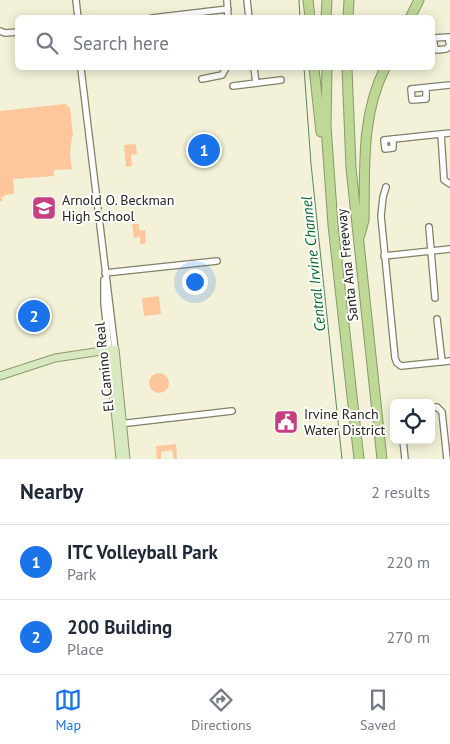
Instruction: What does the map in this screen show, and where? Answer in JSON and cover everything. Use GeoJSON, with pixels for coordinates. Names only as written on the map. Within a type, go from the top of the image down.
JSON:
{"type":"FeatureCollection","features":[{"type":"Feature","properties":{"kind":"highway"},"geometry":{"type":"LineString","coordinates":[[308,0],[310,15]]}},
{"type":"Feature","properties":{"kind":"highway"},"geometry":{"type":"LineString","coordinates":[[326,0],[326,15]]}},
{"type":"Feature","properties":{"kind":"highway"},"geometry":{"type":"LineString","coordinates":[[348,15],[349,0]]}},
{"type":"Feature","properties":{"kind":"highway"},"geometry":{"type":"LineString","coordinates":[[412,15],[419,0]]}},
{"type":"Feature","properties":{"kind":"highway"},"geometry":{"type":"LineString","coordinates":[[314,70],[322,150],[330,187]]}},
{"type":"Feature","properties":{"kind":"highway","name":"Santa Ana Freeway"},"geometry":{"type":"LineString","coordinates":[[327,70],[326,126],[330,187],[359,459]]}},
{"type":"Feature","properties":{"kind":"highway","name":"Santa Ana Freeway"},"geometry":{"type":"LineString","coordinates":[[347,70],[351,168],[382,459]]}},
{"type":"Feature","properties":{"kind":"highway"},"geometry":{"type":"LineString","coordinates":[[358,242],[364,220],[367,122],[372,100],[384,70]]}},
{"type":"Feature","properties":{"kind":"main road"},"geometry":{"type":"LineString","coordinates":[[0,376],[54,358],[112,349]]}},
{"type":"Feature","properties":{"kind":"main road","name":"El Camino Real"},"geometry":{"type":"LineString","coordinates":[[112,349],[120,424],[126,459]]}},
{"type":"Feature","properties":{"kind":"main road","name":"El Camino Real"},"geometry":{"type":"LineString","coordinates":[[120,424],[120,459]]}},
{"type":"Feature","properties":{"kind":"street"},"geometry":{"type":"LineString","coordinates":[[76,0],[78,15]]}},
{"type":"Feature","properties":{"kind":"street"},"geometry":{"type":"LineString","coordinates":[[227,0],[228,15]]}},
{"type":"Feature","properties":{"kind":"street"},"geometry":{"type":"LineString","coordinates":[[247,0],[249,15]]}},
{"type":"Feature","properties":{"kind":"street"},"geometry":{"type":"LineString","coordinates":[[177,15],[228,9]]}},
{"type":"Feature","properties":{"kind":"street"},"geometry":{"type":"LineString","coordinates":[[0,31],[5,33],[15,32]]}},
{"type":"Feature","properties":{"kind":"street","name":"El Camino Real"},"geometry":{"type":"LineString","coordinates":[[81,70],[105,273],[104,303],[112,349]]}},
{"type":"Feature","properties":{"kind":"street"},"geometry":{"type":"LineString","coordinates":[[202,79],[222,75],[225,70]]}},
{"type":"Feature","properties":{"kind":"street"},"geometry":{"type":"LineString","coordinates":[[254,70],[256,83]]}},
{"type":"Feature","properties":{"kind":"street"},"geometry":{"type":"LineString","coordinates":[[234,86],[281,80]]}},
{"type":"Feature","properties":{"kind":"street"},"geometry":{"type":"LineString","coordinates":[[426,88],[450,86]]}},
{"type":"Feature","properties":{"kind":"street"},"geometry":{"type":"LineString","coordinates":[[392,140],[450,133]]}},
{"type":"Feature","properties":{"kind":"street"},"geometry":{"type":"LineString","coordinates":[[440,134],[444,180],[448,183]]}},
{"type":"Feature","properties":{"kind":"street"},"geometry":{"type":"LineString","coordinates":[[386,187],[381,205],[384,256],[395,358],[399,365],[405,366],[450,361]]}},
{"type":"Feature","properties":{"kind":"street"},"geometry":{"type":"LineString","coordinates":[[429,226],[435,298]]}},
{"type":"Feature","properties":{"kind":"street"},"geometry":{"type":"LineString","coordinates":[[384,256],[450,249]]}},
{"type":"Feature","properties":{"kind":"street"},"geometry":{"type":"LineString","coordinates":[[105,273],[217,260]]}},
{"type":"Feature","properties":{"kind":"street"},"geometry":{"type":"LineString","coordinates":[[438,319],[442,362]]}},
{"type":"Feature","properties":{"kind":"street"},"geometry":{"type":"LineString","coordinates":[[435,408],[440,409],[442,415],[448,455]]}},
{"type":"Feature","properties":{"kind":"street"},"geometry":{"type":"LineString","coordinates":[[120,424],[232,411]]}},
{"type":"Feature","properties":{"kind":"street"},"geometry":{"type":"LineString","coordinates":[[403,444],[405,459]]}},
{"type":"Feature","properties":{"kind":"shaded area"},"geometry":{"type":"Polygon","coordinates":[[[65,104],[70,108],[73,136],[70,154],[72,169],[54,170],[54,176],[13,179],[14,194],[5,195],[2,197],[2,201],[0,201],[0,111],[65,104]]]}},
{"type":"Feature","properties":{"kind":"shaded area"},"geometry":{"type":"Polygon","coordinates":[[[213,137],[215,160],[195,162],[192,139],[213,137]]]}},
{"type":"Feature","properties":{"kind":"shaded area"},"geometry":{"type":"Polygon","coordinates":[[[136,144],[137,154],[131,155],[132,166],[126,167],[124,145],[136,144]]]}},
{"type":"Feature","properties":{"kind":"shaded area"},"geometry":{"type":"Polygon","coordinates":[[[132,224],[139,224],[139,230],[145,230],[146,243],[140,244],[140,237],[134,238],[132,224]]]}},
{"type":"Feature","properties":{"kind":"shaded area"},"geometry":{"type":"Polygon","coordinates":[[[159,296],[161,314],[144,316],[142,298],[159,296]]]}},
{"type":"Feature","properties":{"kind":"shaded area"},"geometry":{"type":"Polygon","coordinates":[[[159,373],[166,376],[169,383],[166,390],[159,393],[152,390],[149,383],[152,376],[159,373]]]}},
{"type":"Feature","properties":{"kind":"shaded area"},"geometry":{"type":"Polygon","coordinates":[[[176,444],[177,459],[174,459],[172,450],[161,452],[161,459],[157,459],[156,446],[176,444]]]}},
{"type":"Feature","properties":{"kind":"waterway","name":"Central Irvine Channel"},"geometry":{"type":"LineString","coordinates":[[299,0],[300,15]]}},
{"type":"Feature","properties":{"kind":"waterway","name":"Central Irvine Channel"},"geometry":{"type":"LineString","coordinates":[[304,70],[311,164],[342,459]]}},
{"type":"Feature","properties":{"kind":"place","name":"ITC Volleyball Park"},"geometry":{"type":"Point","coordinates":[204,150]}},
{"type":"Feature","properties":{"kind":"place","name":"Arnold O. Beckman High School"},"geometry":{"type":"Point","coordinates":[44,208]}},
{"type":"Feature","properties":{"kind":"place","name":"200 Building"},"geometry":{"type":"Point","coordinates":[34,316]}},
{"type":"Feature","properties":{"kind":"place","name":"Irvine Ranch Water District"},"geometry":{"type":"Point","coordinates":[286,422]}}]}
